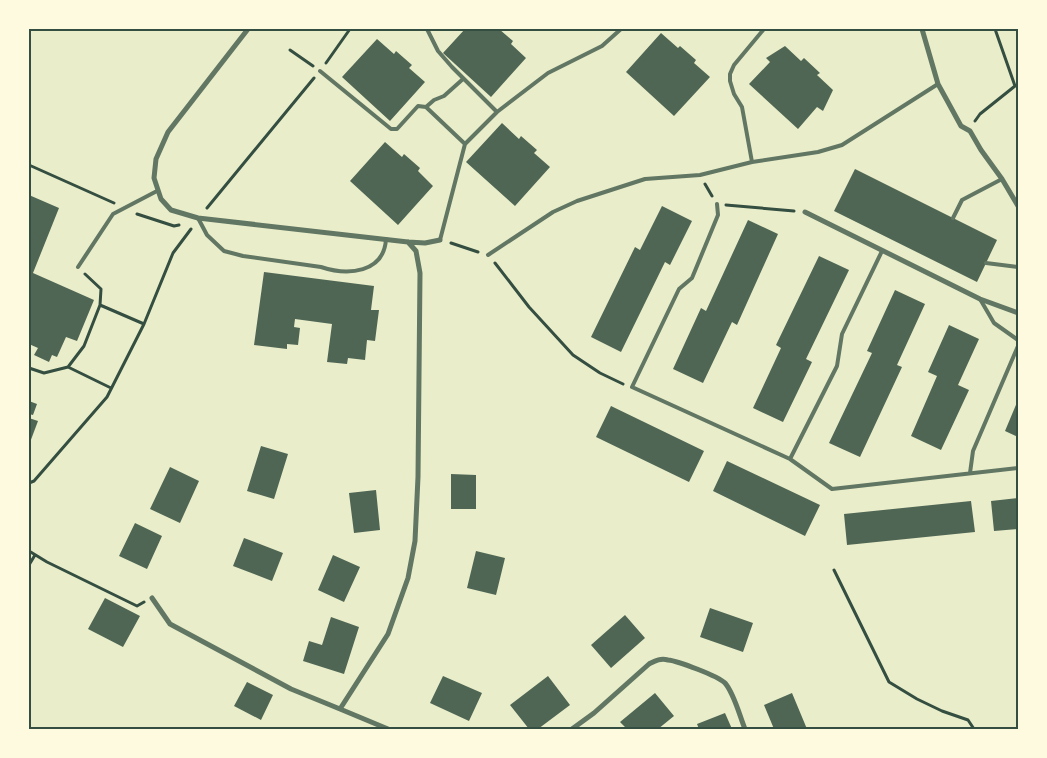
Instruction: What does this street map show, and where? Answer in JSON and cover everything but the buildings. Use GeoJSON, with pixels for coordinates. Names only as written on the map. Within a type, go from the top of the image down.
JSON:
{"type":"FeatureCollection","features":[{"type":"Feature","properties":{"kind":"street"},"geometry":{"type":"LineString","coordinates":[[248,29],[168,132],[156,158],[154,178],[160,199],[171,210],[198,218],[408,242],[426,243],[440,240]]}},
{"type":"Feature","properties":{"kind":"street"},"geometry":{"type":"LineString","coordinates":[[922,29],[938,84],[961,126],[970,131],[1018,206]]}},
{"type":"Feature","properties":{"kind":"street"},"geometry":{"type":"LineString","coordinates":[[805,212],[980,299],[1018,313]]}},
{"type":"Feature","properties":{"kind":"street"},"geometry":{"type":"LineString","coordinates":[[340,709],[388,634],[408,578],[414,541],[418,477],[420,273],[416,251],[408,242]]}},
{"type":"Feature","properties":{"kind":"street"},"geometry":{"type":"LineString","coordinates":[[152,598],[170,624],[291,689],[388,729]]}},
{"type":"Feature","properties":{"kind":"street"},"geometry":{"type":"LineString","coordinates":[[572,729],[594,713],[649,664],[658,660],[668,660],[715,676],[725,683],[745,729]]}},
{"type":"Feature","properties":{"kind":"lane"},"geometry":{"type":"LineString","coordinates":[[427,29],[438,51],[497,112]]}},
{"type":"Feature","properties":{"kind":"lane"},"geometry":{"type":"LineString","coordinates":[[440,240],[465,144],[497,112],[548,73],[602,46],[621,29]]}},
{"type":"Feature","properties":{"kind":"lane"},"geometry":{"type":"LineString","coordinates":[[752,162],[742,107],[734,94],[730,74],[734,65],[764,29]]}},
{"type":"Feature","properties":{"kind":"lane"},"geometry":{"type":"LineString","coordinates":[[320,71],[391,129],[397,129],[418,106],[426,107],[465,144]]}},
{"type":"Feature","properties":{"kind":"lane"},"geometry":{"type":"LineString","coordinates":[[426,107],[434,100],[444,96],[463,79]]}},
{"type":"Feature","properties":{"kind":"lane"},"geometry":{"type":"LineString","coordinates":[[488,256],[553,212],[577,201],[645,179],[700,175],[752,162],[818,152],[842,145],[938,84]]}},
{"type":"Feature","properties":{"kind":"lane"},"geometry":{"type":"LineString","coordinates":[[953,218],[962,200],[1002,179]]}},
{"type":"Feature","properties":{"kind":"lane"},"geometry":{"type":"LineString","coordinates":[[78,267],[113,214],[157,191]]}},
{"type":"Feature","properties":{"kind":"lane"},"geometry":{"type":"LineString","coordinates":[[717,204],[718,215],[692,278],[679,288],[632,388],[790,459],[832,489],[1018,468]]}},
{"type":"Feature","properties":{"kind":"lane"},"geometry":{"type":"LineString","coordinates":[[198,218],[207,235],[224,251],[243,256],[321,267],[330,270],[355,270],[367,268],[377,263],[385,249],[386,239]]}},
{"type":"Feature","properties":{"kind":"lane"},"geometry":{"type":"LineString","coordinates":[[790,459],[837,366],[842,334],[882,251]]}},
{"type":"Feature","properties":{"kind":"lane"},"geometry":{"type":"LineString","coordinates":[[986,263],[1018,267]]}},
{"type":"Feature","properties":{"kind":"lane"},"geometry":{"type":"LineString","coordinates":[[980,299],[994,323],[1018,340]]}},
{"type":"Feature","properties":{"kind":"lane"},"geometry":{"type":"LineString","coordinates":[[970,473],[973,452],[1018,346]]}},
{"type":"Feature","properties":{"kind":"path"},"geometry":{"type":"LineString","coordinates":[[198,218],[320,71],[350,29]]}},
{"type":"Feature","properties":{"kind":"path"},"geometry":{"type":"LineString","coordinates":[[970,131],[980,114],[1017,85],[995,29]]}},
{"type":"Feature","properties":{"kind":"path"},"geometry":{"type":"LineString","coordinates":[[290,50],[320,71]]}},
{"type":"Feature","properties":{"kind":"path"},"geometry":{"type":"LineString","coordinates":[[29,166],[135,213],[174,226],[181,225]]}},
{"type":"Feature","properties":{"kind":"path"},"geometry":{"type":"LineString","coordinates":[[700,175],[717,204],[805,212]]}},
{"type":"Feature","properties":{"kind":"path"},"geometry":{"type":"LineString","coordinates":[[29,483],[34,481],[107,397],[144,324],[173,254],[195,224],[188,225]]}},
{"type":"Feature","properties":{"kind":"path"},"geometry":{"type":"LineString","coordinates":[[440,240],[488,256],[573,355],[600,373],[632,388]]}},
{"type":"Feature","properties":{"kind":"path"},"geometry":{"type":"LineString","coordinates":[[29,368],[44,373],[68,367],[84,346],[100,305],[101,289],[78,267]]}},
{"type":"Feature","properties":{"kind":"path"},"geometry":{"type":"LineString","coordinates":[[100,305],[144,324]]}},
{"type":"Feature","properties":{"kind":"path"},"geometry":{"type":"LineString","coordinates":[[68,367],[111,388]]}},
{"type":"Feature","properties":{"kind":"path"},"geometry":{"type":"LineString","coordinates":[[29,551],[137,606],[152,598]]}},
{"type":"Feature","properties":{"kind":"path"},"geometry":{"type":"LineString","coordinates":[[29,565],[35,555]]}},
{"type":"Feature","properties":{"kind":"path"},"geometry":{"type":"LineString","coordinates":[[834,570],[890,682],[917,699],[942,711],[968,720],[974,729]]}}]}
